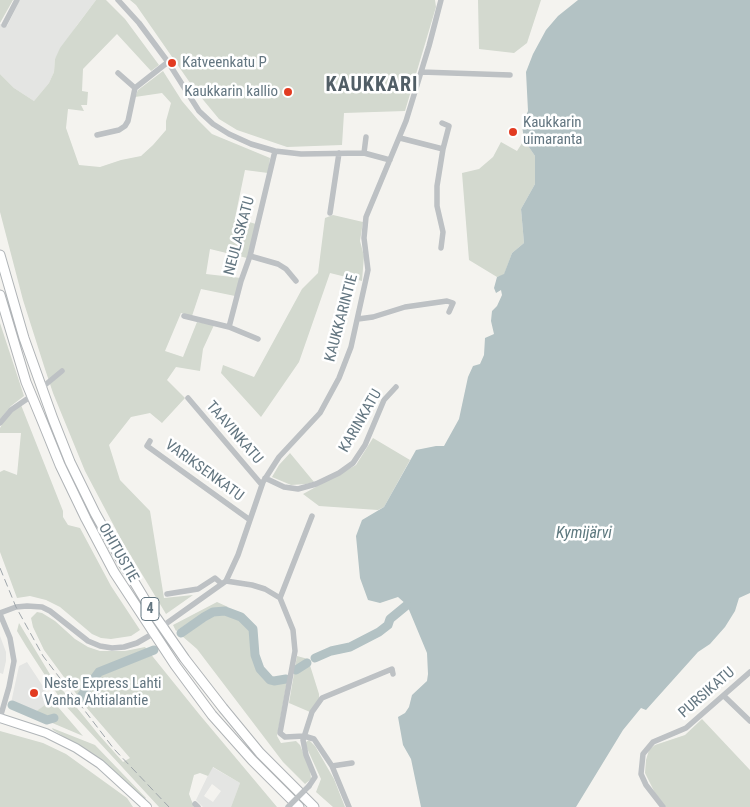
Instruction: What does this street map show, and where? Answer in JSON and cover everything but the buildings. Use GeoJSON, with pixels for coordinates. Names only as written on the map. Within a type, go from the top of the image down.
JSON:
{"type":"FeatureCollection","features":[{"type":"Feature","properties":{"kind":"highway","name":"OHITUSTIE"},"geometry":{"type":"LineString","coordinates":[[0,255],[24,338],[52,419],[95,513],[124,565],[153,613],[185,659],[223,708],[260,753],[314,807]]}},
{"type":"Feature","properties":{"kind":"highway","name":"OHITUSTIE"},"geometry":{"type":"LineString","coordinates":[[0,294],[26,382],[60,465],[114,572],[175,665],[212,715],[252,760],[299,807]]}},
{"type":"Feature","properties":{"kind":"main road"},"geometry":{"type":"LineString","coordinates":[[0,718],[46,733],[76,748],[100,764],[147,807]]}},
{"type":"Feature","properties":{"kind":"street"},"geometry":{"type":"LineString","coordinates":[[4,25],[17,0]]}},
{"type":"Feature","properties":{"kind":"street"},"geometry":{"type":"LineString","coordinates":[[118,0],[139,23],[168,62],[199,111],[213,124],[229,134],[250,144],[275,151],[302,154],[364,153],[390,160]]}},
{"type":"Feature","properties":{"kind":"street"},"geometry":{"type":"LineString","coordinates":[[441,1],[448,0]]}},
{"type":"Feature","properties":{"kind":"street","name":"KAUKKARINTIE"},"geometry":{"type":"LineString","coordinates":[[167,623],[224,582],[238,555],[263,482],[279,457],[320,412],[339,378],[351,347],[368,270],[364,229],[366,217],[400,138],[441,1]]}},
{"type":"Feature","properties":{"kind":"street"},"geometry":{"type":"LineString","coordinates":[[97,136],[119,130],[125,126],[128,121],[135,88],[168,62]]}},
{"type":"Feature","properties":{"kind":"street"},"geometry":{"type":"LineString","coordinates":[[421,72],[510,75]]}},
{"type":"Feature","properties":{"kind":"street"},"geometry":{"type":"LineString","coordinates":[[118,73],[135,88]]}},
{"type":"Feature","properties":{"kind":"street"},"geometry":{"type":"LineString","coordinates":[[442,122],[449,126],[437,186],[438,206],[443,232],[442,248]]}},
{"type":"Feature","properties":{"kind":"street"},"geometry":{"type":"LineString","coordinates":[[364,153],[366,137]]}},
{"type":"Feature","properties":{"kind":"street"},"geometry":{"type":"LineString","coordinates":[[400,138],[444,149]]}},
{"type":"Feature","properties":{"kind":"street","name":"NEULASKATU"},"geometry":{"type":"LineString","coordinates":[[229,327],[241,281],[250,256],[275,151]]}},
{"type":"Feature","properties":{"kind":"street"},"geometry":{"type":"LineString","coordinates":[[330,213],[339,153]]}},
{"type":"Feature","properties":{"kind":"street"},"geometry":{"type":"LineString","coordinates":[[250,256],[278,264],[296,281]]}},
{"type":"Feature","properties":{"kind":"street"},"geometry":{"type":"LineString","coordinates":[[358,319],[372,317],[405,306],[447,301],[453,303],[449,312]]}},
{"type":"Feature","properties":{"kind":"street"},"geometry":{"type":"LineString","coordinates":[[184,316],[229,327],[258,339]]}},
{"type":"Feature","properties":{"kind":"street"},"geometry":{"type":"LineString","coordinates":[[45,385],[62,371]]}},
{"type":"Feature","properties":{"kind":"street","name":"KARINKATU"},"geometry":{"type":"LineString","coordinates":[[263,482],[298,489],[316,484],[339,473],[353,463],[365,445],[384,400],[396,387]]}},
{"type":"Feature","properties":{"kind":"street","name":"TAAVINKATU"},"geometry":{"type":"LineString","coordinates":[[188,398],[263,482]]}},
{"type":"Feature","properties":{"kind":"street"},"geometry":{"type":"LineString","coordinates":[[0,423],[11,410],[27,399]]}},
{"type":"Feature","properties":{"kind":"street","name":"VARIKSENKATU"},"geometry":{"type":"LineString","coordinates":[[150,440],[147,446],[250,520]]}},
{"type":"Feature","properties":{"kind":"street"},"geometry":{"type":"LineString","coordinates":[[280,598],[312,516]]}},
{"type":"Feature","properties":{"kind":"street"},"geometry":{"type":"LineString","coordinates":[[167,594],[198,589],[215,578],[224,582],[252,584],[266,589],[280,598],[293,630],[295,651],[280,734],[285,738],[304,736],[314,739],[332,766],[349,807]]}},
{"type":"Feature","properties":{"kind":"street"},"geometry":{"type":"LineString","coordinates":[[0,718],[14,661],[10,638],[0,614],[16,607],[42,607],[50,611],[88,641],[112,648],[137,643],[149,636]]}},
{"type":"Feature","properties":{"kind":"street"},"geometry":{"type":"LineString","coordinates":[[288,807],[309,786],[315,777],[304,746],[304,736],[312,712],[322,698],[392,669],[393,674]]}},
{"type":"Feature","properties":{"kind":"street","name":"PURSIKATU"},"geometry":{"type":"LineString","coordinates":[[663,807],[646,785],[641,774],[643,754],[653,742],[680,731],[724,696],[750,672]]}},
{"type":"Feature","properties":{"kind":"street"},"geometry":{"type":"LineString","coordinates":[[724,696],[750,721]]}},
{"type":"Feature","properties":{"kind":"street"},"geometry":{"type":"LineString","coordinates":[[332,766],[352,763]]}},
{"type":"Feature","properties":{"kind":"shaded area"},"geometry":{"type":"Polygon","coordinates":[[[0,0],[13,0],[0,23],[0,0]]]}},
{"type":"Feature","properties":{"kind":"shaded area"},"geometry":{"type":"Polygon","coordinates":[[[20,0],[96,0],[55,59],[54,72],[49,83],[34,101],[14,88],[0,74],[0,24],[7,26],[20,0]]]}},
{"type":"Feature","properties":{"kind":"shaded area"},"geometry":{"type":"Polygon","coordinates":[[[96,0],[106,0],[125,19],[159,65],[151,71],[117,34],[83,69],[82,91],[88,92],[87,105],[81,105],[84,111],[68,109],[66,128],[79,165],[100,167],[141,156],[153,145],[166,130],[166,121],[171,103],[162,93],[135,97],[138,90],[163,71],[182,101],[212,134],[270,158],[268,173],[245,170],[235,218],[256,224],[247,258],[210,249],[206,274],[241,278],[235,296],[201,289],[192,316],[181,313],[165,351],[183,357],[197,322],[214,325],[203,349],[200,371],[176,367],[167,380],[185,398],[162,423],[150,413],[131,417],[109,445],[120,480],[150,511],[164,598],[193,595],[166,614],[122,541],[85,471],[44,366],[23,300],[0,212],[0,74],[14,88],[34,101],[49,83],[60,48],[96,0]]]}},
{"type":"Feature","properties":{"kind":"shaded area"},"geometry":{"type":"Polygon","coordinates":[[[130,0],[435,0],[436,7],[405,111],[344,113],[342,145],[287,147],[237,130],[219,119],[195,90],[136,5],[130,0]]]}},
{"type":"Feature","properties":{"kind":"shaded area"},"geometry":{"type":"Polygon","coordinates":[[[478,0],[541,0],[527,43],[514,53],[479,49],[478,0]]]}},
{"type":"Feature","properties":{"kind":"shaded area"},"geometry":{"type":"Polygon","coordinates":[[[524,140],[535,156],[535,184],[521,209],[524,243],[512,253],[504,275],[497,277],[469,260],[462,173],[479,169],[493,157],[501,142],[517,151],[524,140]]]}},
{"type":"Feature","properties":{"kind":"shaded area"},"geometry":{"type":"Polygon","coordinates":[[[333,215],[363,222],[360,241],[364,256],[362,281],[330,273],[299,362],[261,417],[221,373],[223,365],[254,377],[302,289],[318,273],[325,218],[333,215]]]}},
{"type":"Feature","properties":{"kind":"shaded area"},"geometry":{"type":"Polygon","coordinates":[[[0,323],[24,396],[11,406],[0,419],[0,323]]]}},
{"type":"Feature","properties":{"kind":"shaded area"},"geometry":{"type":"Polygon","coordinates":[[[21,405],[63,511],[63,517],[68,525],[80,528],[111,586],[140,630],[131,636],[111,639],[101,638],[92,634],[60,607],[46,600],[30,596],[17,598],[0,552],[0,472],[4,470],[17,475],[21,433],[0,433],[0,428],[6,417],[21,405]]]}},
{"type":"Feature","properties":{"kind":"shaded area"},"geometry":{"type":"Polygon","coordinates":[[[373,438],[410,460],[384,507],[378,510],[319,506],[303,494],[356,465],[373,438]]]}},
{"type":"Feature","properties":{"kind":"shaded area"},"geometry":{"type":"Polygon","coordinates":[[[290,453],[314,482],[291,485],[272,477],[279,465],[290,453]]]}},
{"type":"Feature","properties":{"kind":"shaded area"},"geometry":{"type":"Polygon","coordinates":[[[217,602],[228,607],[208,610],[176,631],[173,625],[217,602]]]}},
{"type":"Feature","properties":{"kind":"shaded area"},"geometry":{"type":"Polygon","coordinates":[[[37,612],[55,621],[75,639],[88,647],[100,651],[125,651],[145,647],[277,807],[231,807],[240,783],[213,767],[208,776],[200,773],[194,775],[189,794],[194,807],[159,807],[63,703],[26,646],[17,631],[19,623],[51,676],[99,735],[123,762],[130,758],[86,707],[44,650],[33,627],[31,618],[37,612]]]}},
{"type":"Feature","properties":{"kind":"shaded area"},"geometry":{"type":"Polygon","coordinates":[[[225,614],[238,619],[250,632],[252,656],[259,671],[273,685],[287,681],[277,736],[281,743],[296,741],[300,745],[310,769],[311,779],[305,784],[283,762],[197,649],[182,636],[215,615],[225,614]]]}},
{"type":"Feature","properties":{"kind":"shaded area"},"geometry":{"type":"Polygon","coordinates":[[[0,636],[6,652],[3,674],[0,673],[0,636]]]}},
{"type":"Feature","properties":{"kind":"shaded area"},"geometry":{"type":"Polygon","coordinates":[[[297,656],[308,659],[319,694],[319,700],[310,712],[289,703],[297,656]]]}},
{"type":"Feature","properties":{"kind":"shaded area"},"geometry":{"type":"Polygon","coordinates":[[[27,662],[52,700],[34,713],[11,703],[19,666],[27,662]]]}},
{"type":"Feature","properties":{"kind":"shaded area"},"geometry":{"type":"Polygon","coordinates":[[[52,700],[83,736],[50,722],[35,712],[52,700]]]}},
{"type":"Feature","properties":{"kind":"shaded area"},"geometry":{"type":"Polygon","coordinates":[[[702,719],[750,770],[750,807],[666,807],[655,793],[645,773],[649,750],[655,745],[685,735],[702,719]]]}},
{"type":"Feature","properties":{"kind":"shaded area"},"geometry":{"type":"Polygon","coordinates":[[[52,728],[95,745],[146,798],[144,800],[97,757],[52,728]]]}},
{"type":"Feature","properties":{"kind":"shaded area"},"geometry":{"type":"Polygon","coordinates":[[[0,731],[43,743],[66,754],[127,798],[133,807],[0,807],[0,731]]]}},
{"type":"Feature","properties":{"kind":"shaded area"},"geometry":{"type":"Polygon","coordinates":[[[309,740],[315,746],[334,779],[345,807],[333,807],[316,792],[321,779],[306,746],[306,742],[309,740]]]}},
{"type":"Feature","properties":{"kind":"shaded area"},"geometry":{"type":"Polygon","coordinates":[[[212,767],[240,783],[231,807],[203,807],[196,800],[212,767]],[[212,784],[204,796],[213,802],[221,791],[212,784]]]}},
{"type":"Feature","properties":{"kind":"water","name":"Kymijärvi"},"geometry":{"type":"Polygon","coordinates":[[[578,0],[750,0],[750,593],[739,598],[735,611],[725,627],[710,644],[698,652],[646,710],[641,708],[623,730],[576,807],[421,807],[411,759],[403,745],[398,717],[405,713],[409,707],[412,695],[427,681],[427,653],[407,605],[398,597],[380,603],[368,600],[360,578],[356,536],[362,520],[384,507],[416,450],[444,446],[459,419],[468,377],[473,366],[480,364],[484,355],[485,338],[494,334],[491,321],[492,311],[497,306],[502,295],[501,290],[496,293],[494,288],[497,277],[504,274],[512,253],[524,243],[521,209],[535,184],[535,156],[524,140],[522,125],[528,111],[526,72],[546,30],[558,16],[578,0]]]}},
{"type":"Feature","properties":{"kind":"waterway"},"geometry":{"type":"LineString","coordinates":[[315,658],[331,651],[350,647],[379,632],[388,625],[390,619],[407,605]]}},
{"type":"Feature","properties":{"kind":"waterway"},"geometry":{"type":"LineString","coordinates":[[181,633],[213,612],[225,611],[241,617],[253,629],[255,655],[260,669],[270,680],[286,679]]}},
{"type":"Feature","properties":{"kind":"waterway"},"geometry":{"type":"LineString","coordinates":[[80,698],[99,672],[154,650]]}},
{"type":"Feature","properties":{"kind":"waterway"},"geometry":{"type":"LineString","coordinates":[[296,670],[307,663]]}},
{"type":"Feature","properties":{"kind":"waterway"},"geometry":{"type":"LineString","coordinates":[[12,705],[47,720],[54,718]]}},
{"type":"Feature","properties":{"kind":"railway"},"geometry":{"type":"LineString","coordinates":[[0,568],[16,607],[43,656],[114,749],[169,807]]}},
{"type":"Feature","properties":{"kind":"place","name":"Katveenkatu P"},"geometry":{"type":"Point","coordinates":[172,63]}},
{"type":"Feature","properties":{"kind":"place","name":"Kaukkarin kallio"},"geometry":{"type":"Point","coordinates":[288,92]}},
{"type":"Feature","properties":{"kind":"place","name":"Kaukkarin uimaranta"},"geometry":{"type":"Point","coordinates":[513,132]}},
{"type":"Feature","properties":{"kind":"place","name":"Neste Express Lahti Vanha Ahtialantie"},"geometry":{"type":"Point","coordinates":[34,693]}},
{"type":"Feature","properties":{"kind":"district","name":"KAUKKARI"},"geometry":{"type":"Point","coordinates":[372,86]}}]}
